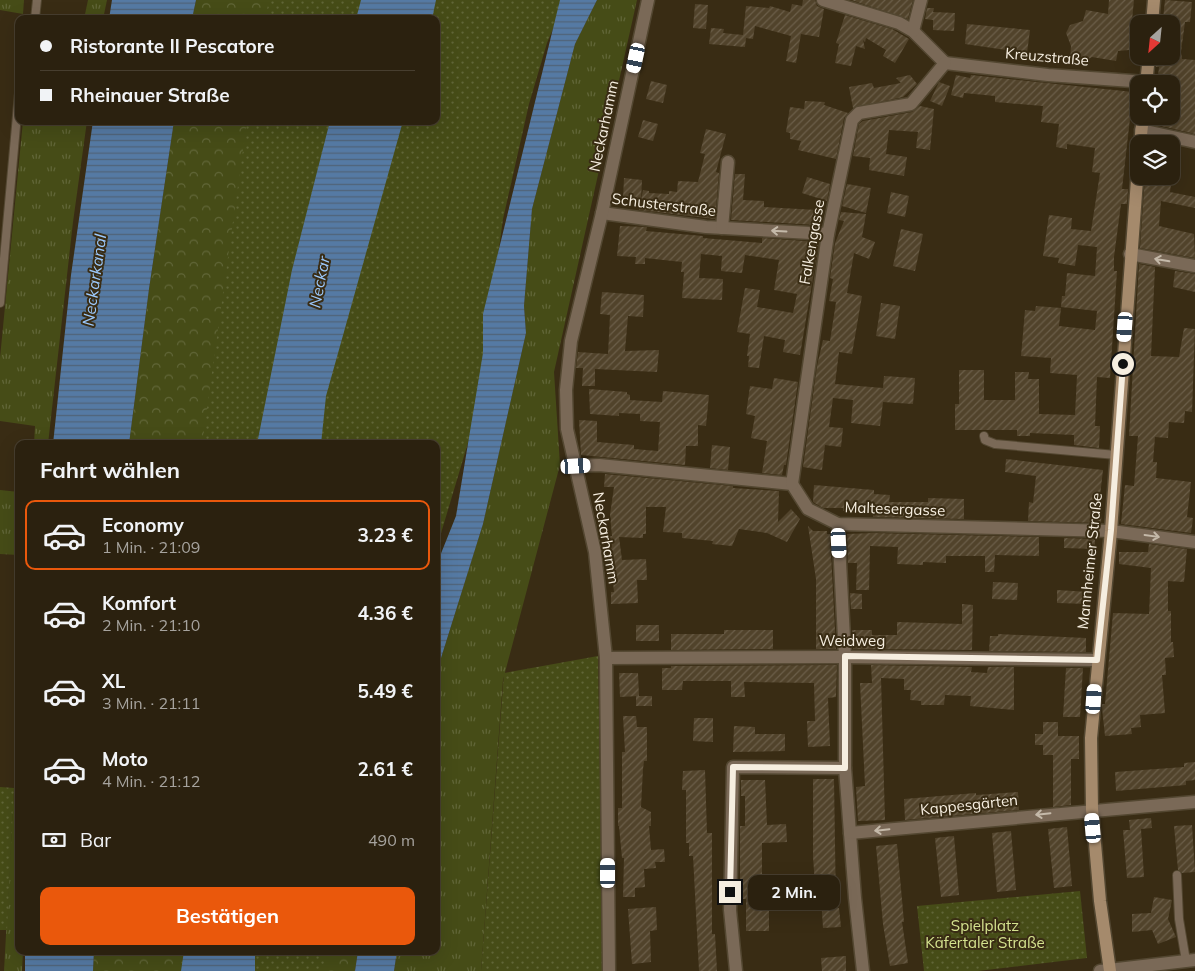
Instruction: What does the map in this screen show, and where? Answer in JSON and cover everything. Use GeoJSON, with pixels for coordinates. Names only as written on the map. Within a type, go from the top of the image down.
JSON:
{"type":"FeatureCollection","features":[{"type":"Feature","properties":{"kind":"street","name":"Neckarhamm"},"geometry":{"type":"LineString","coordinates":[[609,971],[606,658],[595,552],[567,429],[566,390],[570,341],[602,214],[648,0]]}},
{"type":"Feature","properties":{"kind":"street"},"geometry":{"type":"LineString","coordinates":[[823,0],[899,23],[913,31],[945,63]]}},
{"type":"Feature","properties":{"kind":"street"},"geometry":{"type":"LineString","coordinates":[[913,31],[921,0]]}},
{"type":"Feature","properties":{"kind":"street"},"geometry":{"type":"LineString","coordinates":[[1153,15],[1154,0]]}},
{"type":"Feature","properties":{"kind":"street","name":"Kreuzstraße"},"geometry":{"type":"LineString","coordinates":[[945,63],[1130,82]]}},
{"type":"Feature","properties":{"kind":"street","name":"Falkengasse"},"geometry":{"type":"LineString","coordinates":[[792,484],[828,234],[852,120],[859,113],[911,104],[945,63]]}},
{"type":"Feature","properties":{"kind":"street"},"geometry":{"type":"LineString","coordinates":[[1141,135],[1142,125]]}},
{"type":"Feature","properties":{"kind":"street"},"geometry":{"type":"LineString","coordinates":[[1141,130],[1195,142]]}},
{"type":"Feature","properties":{"kind":"street","name":"Schusterstraße"},"geometry":{"type":"LineString","coordinates":[[722,228],[728,162]]}},
{"type":"Feature","properties":{"kind":"street","name":"Mannheimer Straße"},"geometry":{"type":"LineString","coordinates":[[1106,971],[1092,809],[1091,738],[1111,530],[1136,185]]}},
{"type":"Feature","properties":{"kind":"street","name":"Schusterstraße"},"geometry":{"type":"LineString","coordinates":[[602,214],[722,228],[828,234]]}},
{"type":"Feature","properties":{"kind":"street"},"geometry":{"type":"LineString","coordinates":[[1130,254],[1195,266]]}},
{"type":"Feature","properties":{"kind":"street"},"geometry":{"type":"LineString","coordinates":[[576,466],[599,465],[792,484]]}},
{"type":"Feature","properties":{"kind":"street","name":"Maltesergasse"},"geometry":{"type":"LineString","coordinates":[[792,484],[808,510],[838,524],[1111,530],[1195,542]]}},
{"type":"Feature","properties":{"kind":"street"},"geometry":{"type":"LineString","coordinates":[[838,524],[845,656],[845,768],[863,971]]}},
{"type":"Feature","properties":{"kind":"street","name":"Weidweg"},"geometry":{"type":"LineString","coordinates":[[606,658],[845,656],[1097,660]]}},
{"type":"Feature","properties":{"kind":"street"},"geometry":{"type":"LineString","coordinates":[[736,971],[730,910],[733,767],[845,768]]}},
{"type":"Feature","properties":{"kind":"street","name":"Kappesgärten"},"geometry":{"type":"LineString","coordinates":[[850,833],[1092,809],[1195,802]]}},
{"type":"Feature","properties":{"kind":"street"},"geometry":{"type":"LineString","coordinates":[[1106,971],[1190,961]]}},
{"type":"Feature","properties":{"kind":"lane"},"geometry":{"type":"LineString","coordinates":[[35,15],[37,0]]}},
{"type":"Feature","properties":{"kind":"lane"},"geometry":{"type":"LineString","coordinates":[[0,303],[16,125]]}},
{"type":"Feature","properties":{"kind":"lane"},"geometry":{"type":"LineString","coordinates":[[984,436],[984,440],[995,444],[1116,455]]}},
{"type":"Feature","properties":{"kind":"lane"},"geometry":{"type":"LineString","coordinates":[[1177,875],[1179,919],[1190,961]]}},
{"type":"Feature","properties":{"kind":"green space"},"geometry":{"type":"Polygon","coordinates":[[[0,0],[24,0],[23,14],[0,10],[0,0]]]}},
{"type":"Feature","properties":{"kind":"green space"},"geometry":{"type":"Polygon","coordinates":[[[88,0],[107,0],[104,15],[85,15],[88,0]]]}},
{"type":"Feature","properties":{"kind":"green space"},"geometry":{"type":"Polygon","coordinates":[[[196,0],[361,0],[357,15],[193,15],[196,0]]]}},
{"type":"Feature","properties":{"kind":"green space"},"geometry":{"type":"Polygon","coordinates":[[[269,0],[565,0],[547,43],[529,104],[503,219],[476,416],[440,537],[440,440],[203,440],[246,125],[440,125],[440,15],[266,15],[269,0]]]}},
{"type":"Feature","properties":{"kind":"green space"},"geometry":{"type":"Polygon","coordinates":[[[597,0],[637,0],[554,372],[560,465],[503,680],[481,971],[394,971],[396,955],[440,955],[440,661],[483,524],[526,333],[524,306],[532,209],[575,44],[597,0]]]}},
{"type":"Feature","properties":{"kind":"green space"},"geometry":{"type":"Polygon","coordinates":[[[23,125],[86,125],[73,222],[48,440],[34,440],[35,426],[0,421],[0,358],[23,125]]]}},
{"type":"Feature","properties":{"kind":"green space"},"geometry":{"type":"Polygon","coordinates":[[[173,125],[329,125],[258,440],[130,440],[149,289],[173,125]]]}},
{"type":"Feature","properties":{"kind":"green space"},"geometry":{"type":"Polygon","coordinates":[[[0,490],[15,492],[15,555],[0,554],[0,490]]]}},
{"type":"Feature","properties":{"kind":"green space"},"geometry":{"type":"Polygon","coordinates":[[[598,656],[603,971],[481,971],[504,673],[598,656]]]}},
{"type":"Feature","properties":{"kind":"green space"},"geometry":{"type":"Polygon","coordinates":[[[15,750],[15,955],[23,955],[22,971],[4,971],[15,750]]]}},
{"type":"Feature","properties":{"kind":"green space"},"geometry":{"type":"Polygon","coordinates":[[[0,787],[14,788],[7,930],[0,930],[0,787]]]}},
{"type":"Feature","properties":{"kind":"green space","name":"Spielplatz Käfertaler Straße"},"geometry":{"type":"Polygon","coordinates":[[[1080,891],[1087,958],[978,971],[924,971],[917,906],[1080,891]]]}},
{"type":"Feature","properties":{"kind":"green space"},"geometry":{"type":"Polygon","coordinates":[[[94,955],[183,955],[181,971],[93,971],[94,955]]]}},
{"type":"Feature","properties":{"kind":"green space"},"geometry":{"type":"Polygon","coordinates":[[[180,955],[326,955],[324,971],[179,971],[180,955]]]}},
{"type":"Feature","properties":{"kind":"green space"},"geometry":{"type":"Polygon","coordinates":[[[255,955],[357,955],[355,971],[255,971],[255,955]]]}},
{"type":"Feature","properties":{"kind":"water"},"geometry":{"type":"Polygon","coordinates":[[[112,0],[196,0],[193,15],[110,15],[112,0]]]}},
{"type":"Feature","properties":{"kind":"water"},"geometry":{"type":"Polygon","coordinates":[[[361,0],[436,0],[433,15],[357,15],[361,0]]]}},
{"type":"Feature","properties":{"kind":"water"},"geometry":{"type":"Polygon","coordinates":[[[560,0],[597,0],[575,44],[532,209],[524,306],[526,333],[483,524],[440,661],[440,556],[456,516],[483,353],[483,314],[560,0]]]}},
{"type":"Feature","properties":{"kind":"water","name":"Neckarkanal"},"geometry":{"type":"Polygon","coordinates":[[[92,125],[173,125],[149,289],[130,440],[53,440],[71,275],[92,125]]]}},
{"type":"Feature","properties":{"kind":"water","name":"Neckar"},"geometry":{"type":"Polygon","coordinates":[[[329,125],[402,125],[326,396],[321,440],[258,440],[292,270],[329,125]]]}},
{"type":"Feature","properties":{"kind":"water"},"geometry":{"type":"Polygon","coordinates":[[[25,955],[94,955],[93,971],[25,971],[25,955]]]}},
{"type":"Feature","properties":{"kind":"water"},"geometry":{"type":"Polygon","coordinates":[[[183,955],[255,955],[255,971],[181,971],[183,955]]]}},
{"type":"Feature","properties":{"kind":"water"},"geometry":{"type":"Polygon","coordinates":[[[357,955],[396,955],[394,971],[355,971],[357,955]]]}},
{"type":"Feature","properties":{"kind":"building"},"geometry":{"type":"Polygon","coordinates":[[[803,0],[815,0],[817,6],[824,9],[819,37],[801,34],[796,63],[786,61],[791,36],[755,26],[753,39],[746,38],[745,47],[709,44],[711,28],[724,29],[723,33],[743,35],[746,6],[769,8],[770,6],[790,12],[792,4],[802,6],[803,0]]]}},
{"type":"Feature","properties":{"kind":"building"},"geometry":{"type":"Polygon","coordinates":[[[851,0],[913,0],[908,19],[851,0]]]}},
{"type":"Feature","properties":{"kind":"building"},"geometry":{"type":"Polygon","coordinates":[[[1109,0],[1134,0],[1132,15],[1130,15],[1129,50],[1118,51],[1116,61],[1092,57],[1083,63],[1070,61],[1071,46],[1066,33],[1070,25],[1083,21],[1086,10],[1108,14],[1109,0]]]}},
{"type":"Feature","properties":{"kind":"building"},"geometry":{"type":"Polygon","coordinates":[[[1165,0],[1192,2],[1190,22],[1185,22],[1181,52],[1182,59],[1195,60],[1195,134],[1157,125],[1180,125],[1180,75],[1158,75],[1159,67],[1156,67],[1156,65],[1180,65],[1180,15],[1163,15],[1165,0]]]}},
{"type":"Feature","properties":{"kind":"building"},"geometry":{"type":"Polygon","coordinates":[[[695,4],[708,5],[706,29],[693,28],[695,4]]]}},
{"type":"Feature","properties":{"kind":"building"},"geometry":{"type":"Polygon","coordinates":[[[927,8],[934,8],[933,12],[955,13],[954,31],[933,30],[933,20],[925,19],[927,8]]]}},
{"type":"Feature","properties":{"kind":"building"},"geometry":{"type":"Polygon","coordinates":[[[845,15],[892,29],[909,39],[895,63],[883,56],[886,50],[866,38],[865,42],[863,40],[865,49],[856,46],[851,66],[835,63],[839,44],[836,43],[845,15]]]}},
{"type":"Feature","properties":{"kind":"building"},"geometry":{"type":"Polygon","coordinates":[[[967,24],[1030,30],[1027,53],[965,44],[967,24]]]}},
{"type":"Feature","properties":{"kind":"building"},"geometry":{"type":"Polygon","coordinates":[[[910,75],[917,84],[903,97],[853,108],[849,87],[872,83],[874,88],[901,83],[896,78],[910,75]]]}},
{"type":"Feature","properties":{"kind":"building"},"geometry":{"type":"Polygon","coordinates":[[[956,75],[970,78],[971,75],[1130,92],[1130,118],[1122,189],[1128,189],[1127,204],[1121,204],[1114,257],[1114,271],[1117,271],[1110,378],[1097,377],[1095,426],[1100,426],[1099,448],[1074,445],[1074,435],[1030,433],[1030,436],[1017,436],[1017,430],[955,430],[955,404],[959,404],[959,370],[984,370],[984,400],[1015,400],[1015,372],[1029,372],[1028,379],[1039,379],[1039,414],[1075,415],[1077,375],[1050,373],[1051,358],[1021,356],[1025,310],[1035,311],[1036,306],[1061,308],[1059,326],[1095,330],[1097,311],[1061,307],[1062,296],[1065,296],[1067,273],[1095,276],[1097,247],[1078,245],[1075,266],[1058,263],[1059,258],[1043,256],[1049,215],[1072,218],[1071,229],[1091,231],[1100,173],[1092,172],[1095,148],[1067,144],[1067,149],[1056,147],[1059,124],[1041,122],[1043,106],[995,102],[995,96],[964,93],[963,98],[951,95],[956,75]]]}},
{"type":"Feature","properties":{"kind":"building"},"geometry":{"type":"Polygon","coordinates":[[[651,81],[667,85],[663,103],[646,99],[651,81]]]}},
{"type":"Feature","properties":{"kind":"building"},"geometry":{"type":"Polygon","coordinates":[[[939,82],[950,86],[942,106],[930,101],[939,82]]]}},
{"type":"Feature","properties":{"kind":"building"},"geometry":{"type":"Polygon","coordinates":[[[805,101],[825,102],[824,105],[848,113],[844,118],[836,159],[798,150],[801,141],[790,139],[790,133],[786,132],[790,107],[804,109],[805,101]]]}},
{"type":"Feature","properties":{"kind":"building"},"geometry":{"type":"Polygon","coordinates":[[[920,106],[934,109],[930,150],[916,148],[918,132],[889,130],[886,154],[907,157],[904,176],[869,170],[870,158],[853,156],[859,124],[863,121],[912,112],[920,106]]]}},
{"type":"Feature","properties":{"kind":"building"},"geometry":{"type":"Polygon","coordinates":[[[643,120],[658,124],[653,141],[638,137],[643,120]]]}},
{"type":"Feature","properties":{"kind":"building"},"geometry":{"type":"Polygon","coordinates":[[[706,129],[726,134],[716,172],[719,173],[715,219],[639,210],[643,190],[649,191],[649,193],[669,194],[669,191],[677,192],[678,181],[698,182],[705,154],[700,153],[706,129]]]}},
{"type":"Feature","properties":{"kind":"building"},"geometry":{"type":"Polygon","coordinates":[[[735,174],[745,174],[743,200],[764,201],[764,207],[817,210],[816,225],[731,220],[735,174]]]}},
{"type":"Feature","properties":{"kind":"building"},"geometry":{"type":"Polygon","coordinates":[[[807,177],[830,184],[827,201],[802,193],[807,177]]]}},
{"type":"Feature","properties":{"kind":"building"},"geometry":{"type":"Polygon","coordinates":[[[624,178],[642,180],[641,200],[623,199],[624,178]]]}},
{"type":"Feature","properties":{"kind":"building"},"geometry":{"type":"Polygon","coordinates":[[[847,184],[871,188],[866,213],[842,206],[847,184]]]}},
{"type":"Feature","properties":{"kind":"building"},"geometry":{"type":"Polygon","coordinates":[[[1144,185],[1171,185],[1170,192],[1195,197],[1195,208],[1161,201],[1159,226],[1194,234],[1195,258],[1140,248],[1144,185]]]}},
{"type":"Feature","properties":{"kind":"building"},"geometry":{"type":"Polygon","coordinates":[[[891,192],[909,196],[905,217],[887,213],[891,192]]]}},
{"type":"Feature","properties":{"kind":"building"},"geometry":{"type":"Polygon","coordinates":[[[841,212],[866,214],[862,237],[875,242],[869,259],[854,253],[847,293],[862,296],[852,354],[839,352],[835,384],[883,388],[884,376],[915,378],[913,404],[883,402],[880,426],[851,423],[853,400],[833,398],[829,427],[843,428],[841,447],[825,445],[822,470],[803,467],[817,366],[823,340],[830,341],[836,302],[829,301],[833,279],[830,278],[835,243],[844,221],[839,220],[841,212]]]}},
{"type":"Feature","properties":{"kind":"building"},"geometry":{"type":"Polygon","coordinates":[[[620,226],[647,227],[646,231],[762,243],[762,238],[819,242],[800,355],[783,352],[785,340],[764,336],[759,368],[748,367],[749,356],[747,356],[750,334],[737,332],[745,288],[760,290],[757,307],[793,313],[797,294],[774,290],[779,260],[745,255],[742,273],[721,271],[722,256],[701,254],[699,278],[723,279],[722,300],[682,298],[684,272],[681,272],[682,262],[645,258],[645,264],[635,264],[636,257],[617,256],[620,226]]]}},
{"type":"Feature","properties":{"kind":"building"},"geometry":{"type":"Polygon","coordinates":[[[901,229],[923,234],[915,271],[893,266],[901,229]]]}},
{"type":"Feature","properties":{"kind":"building"},"geometry":{"type":"Polygon","coordinates":[[[1139,264],[1155,267],[1151,356],[1179,357],[1184,328],[1195,329],[1192,412],[1185,411],[1184,423],[1169,422],[1168,438],[1155,437],[1153,462],[1157,462],[1156,478],[1191,482],[1187,517],[1193,518],[1191,533],[1121,524],[1125,485],[1134,486],[1138,436],[1129,436],[1139,264]]]}},
{"type":"Feature","properties":{"kind":"building"},"geometry":{"type":"Polygon","coordinates":[[[1175,271],[1195,274],[1195,292],[1173,287],[1175,271]]]}},
{"type":"Feature","properties":{"kind":"building"},"geometry":{"type":"Polygon","coordinates":[[[602,292],[644,295],[643,317],[628,316],[625,351],[659,350],[657,372],[595,369],[595,386],[582,386],[583,368],[576,368],[578,352],[608,354],[610,315],[600,314],[602,292]]]}},
{"type":"Feature","properties":{"kind":"building"},"geometry":{"type":"Polygon","coordinates":[[[881,303],[900,306],[895,339],[876,336],[881,303]]]}},
{"type":"Feature","properties":{"kind":"building"},"geometry":{"type":"Polygon","coordinates":[[[774,378],[798,382],[786,465],[784,465],[782,475],[762,473],[767,441],[751,438],[755,416],[746,414],[750,386],[772,389],[774,378]]]}},
{"type":"Feature","properties":{"kind":"building"},"geometry":{"type":"Polygon","coordinates":[[[589,389],[627,392],[630,395],[630,400],[662,402],[663,391],[709,395],[706,426],[698,425],[698,446],[686,446],[685,465],[581,455],[579,420],[597,421],[597,442],[634,445],[634,449],[658,451],[660,422],[640,421],[640,414],[619,413],[619,416],[590,414],[589,389]]]}},
{"type":"Feature","properties":{"kind":"building"},"geometry":{"type":"Polygon","coordinates":[[[712,445],[730,447],[728,470],[710,468],[712,445]]]}},
{"type":"Feature","properties":{"kind":"building"},"geometry":{"type":"Polygon","coordinates":[[[1006,459],[1103,470],[1099,505],[1102,505],[1101,523],[1028,521],[1029,502],[1033,503],[1036,476],[1005,472],[1006,459]]]}},
{"type":"Feature","properties":{"kind":"building"},"geometry":{"type":"Polygon","coordinates":[[[605,474],[779,491],[778,522],[791,509],[800,519],[787,542],[767,533],[739,529],[732,546],[712,544],[713,541],[682,538],[682,533],[663,532],[666,507],[646,507],[646,534],[643,534],[643,538],[619,537],[622,560],[646,559],[647,580],[637,580],[638,603],[611,604],[611,592],[614,592],[610,553],[608,553],[606,537],[612,536],[610,515],[614,487],[604,487],[605,474]]]}},
{"type":"Feature","properties":{"kind":"building"},"geometry":{"type":"Polygon","coordinates":[[[814,485],[874,490],[874,494],[890,495],[889,502],[928,502],[928,498],[964,499],[964,519],[873,517],[873,512],[843,511],[843,508],[823,508],[813,502],[814,485]]]}},
{"type":"Feature","properties":{"kind":"building"},"geometry":{"type":"Polygon","coordinates":[[[808,526],[813,531],[827,531],[827,534],[830,534],[836,649],[816,649],[816,579],[808,526]]]}},
{"type":"Feature","properties":{"kind":"building"},"geometry":{"type":"Polygon","coordinates":[[[847,534],[1039,537],[1039,556],[995,555],[994,572],[985,572],[985,556],[946,556],[946,563],[923,562],[923,565],[897,564],[898,547],[870,546],[869,590],[856,590],[857,563],[848,563],[847,534]]]}},
{"type":"Feature","properties":{"kind":"building"},"geometry":{"type":"Polygon","coordinates":[[[1064,538],[1095,539],[1095,549],[1064,548],[1064,538]]]}},
{"type":"Feature","properties":{"kind":"building"},"geometry":{"type":"Polygon","coordinates":[[[1149,544],[1187,549],[1184,582],[1168,581],[1168,611],[1171,611],[1171,642],[1173,642],[1174,657],[1165,658],[1166,675],[1162,675],[1165,713],[1140,715],[1141,727],[1131,728],[1132,734],[1105,736],[1102,704],[1105,704],[1113,613],[1149,614],[1151,568],[1119,564],[1119,552],[1148,552],[1149,544]]]}},
{"type":"Feature","properties":{"kind":"building"},"geometry":{"type":"Polygon","coordinates":[[[993,582],[1018,583],[1017,600],[992,599],[993,582]]]}},
{"type":"Feature","properties":{"kind":"building"},"geometry":{"type":"Polygon","coordinates":[[[1057,590],[1089,592],[1088,604],[1057,603],[1057,590]]]}},
{"type":"Feature","properties":{"kind":"building"},"geometry":{"type":"Polygon","coordinates":[[[850,593],[862,594],[862,609],[851,609],[850,593]]]}},
{"type":"Feature","properties":{"kind":"building"},"geometry":{"type":"Polygon","coordinates":[[[962,604],[973,605],[972,650],[853,649],[852,630],[872,630],[872,635],[897,635],[897,622],[962,624],[962,604]]]}},
{"type":"Feature","properties":{"kind":"building"},"geometry":{"type":"Polygon","coordinates":[[[636,625],[659,625],[659,641],[636,641],[636,625]]]}},
{"type":"Feature","properties":{"kind":"building"},"geometry":{"type":"Polygon","coordinates":[[[724,630],[773,630],[773,649],[671,650],[671,634],[724,634],[724,630]]]}},
{"type":"Feature","properties":{"kind":"building"},"geometry":{"type":"Polygon","coordinates":[[[998,634],[1086,638],[1086,652],[989,651],[990,636],[998,636],[998,634]]]}},
{"type":"Feature","properties":{"kind":"building"},"geometry":{"type":"Polygon","coordinates":[[[837,665],[836,697],[828,698],[830,746],[808,747],[807,721],[815,721],[814,683],[744,682],[745,697],[731,697],[731,681],[683,681],[682,690],[662,690],[662,668],[671,668],[671,666],[837,665]]]}},
{"type":"Feature","properties":{"kind":"building"},"geometry":{"type":"Polygon","coordinates":[[[871,665],[972,667],[971,672],[987,673],[988,667],[1014,667],[1014,710],[970,706],[971,696],[945,695],[944,705],[921,705],[921,701],[910,700],[911,690],[904,690],[904,679],[881,678],[885,820],[858,821],[856,787],[865,786],[860,683],[872,683],[871,665]]]}},
{"type":"Feature","properties":{"kind":"building"},"geometry":{"type":"Polygon","coordinates":[[[1066,668],[1083,668],[1080,717],[1063,717],[1066,668]]]}},
{"type":"Feature","properties":{"kind":"building"},"geometry":{"type":"Polygon","coordinates":[[[619,673],[638,673],[639,696],[620,697],[619,673]]]}},
{"type":"Feature","properties":{"kind":"building"},"geometry":{"type":"Polygon","coordinates":[[[636,696],[652,696],[652,706],[636,706],[636,696]]]}},
{"type":"Feature","properties":{"kind":"building"},"geometry":{"type":"Polygon","coordinates":[[[623,716],[636,716],[637,727],[647,727],[647,761],[644,761],[641,807],[651,812],[651,826],[649,826],[651,850],[664,849],[665,862],[655,862],[656,868],[644,869],[645,887],[635,888],[635,897],[623,897],[624,858],[622,858],[618,826],[618,808],[622,808],[622,752],[625,752],[623,716]]]}},
{"type":"Feature","properties":{"kind":"building"},"geometry":{"type":"Polygon","coordinates":[[[694,718],[713,718],[713,742],[693,741],[694,718]]]}},
{"type":"Feature","properties":{"kind":"building"},"geometry":{"type":"Polygon","coordinates":[[[1043,722],[1058,722],[1058,736],[1079,736],[1079,759],[1071,759],[1071,805],[1053,807],[1053,755],[1043,755],[1043,745],[1035,745],[1035,734],[1043,734],[1043,722]]]}},
{"type":"Feature","properties":{"kind":"building"},"geometry":{"type":"Polygon","coordinates":[[[734,726],[755,727],[755,734],[785,734],[785,751],[733,752],[734,726]]]}},
{"type":"Feature","properties":{"kind":"building"},"geometry":{"type":"Polygon","coordinates":[[[1195,762],[1195,780],[1186,781],[1186,785],[1116,791],[1115,772],[1184,767],[1184,763],[1195,762]]]}},
{"type":"Feature","properties":{"kind":"building"},"geometry":{"type":"Polygon","coordinates":[[[705,770],[707,833],[712,833],[712,934],[715,934],[717,971],[699,971],[693,856],[689,856],[689,843],[686,843],[686,790],[682,790],[683,771],[705,770]]]}},
{"type":"Feature","properties":{"kind":"building"},"geometry":{"type":"Polygon","coordinates":[[[813,779],[834,779],[836,908],[839,908],[841,927],[823,928],[821,897],[816,898],[813,857],[813,779]]]}},
{"type":"Feature","properties":{"kind":"building"},"geometry":{"type":"Polygon","coordinates":[[[741,780],[765,780],[767,825],[786,824],[787,842],[762,843],[762,909],[769,909],[769,931],[746,931],[746,899],[740,899],[740,826],[745,826],[745,796],[741,796],[741,780]]]}},
{"type":"Feature","properties":{"kind":"building"},"geometry":{"type":"Polygon","coordinates":[[[1018,792],[1019,810],[905,820],[904,799],[976,793],[976,795],[1018,792]]]}},
{"type":"Feature","properties":{"kind":"building"},"geometry":{"type":"Polygon","coordinates":[[[1151,818],[1152,828],[1141,829],[1144,877],[1127,878],[1123,830],[1130,830],[1129,820],[1151,818]]]}},
{"type":"Feature","properties":{"kind":"building"},"geometry":{"type":"Polygon","coordinates":[[[1192,825],[1195,872],[1182,873],[1178,870],[1174,826],[1192,825]]]}},
{"type":"Feature","properties":{"kind":"building"},"geometry":{"type":"Polygon","coordinates":[[[1067,827],[1072,886],[1054,888],[1048,829],[1067,827]]]}},
{"type":"Feature","properties":{"kind":"building"},"geometry":{"type":"Polygon","coordinates":[[[1011,831],[1016,890],[997,892],[992,833],[1011,831]]]}},
{"type":"Feature","properties":{"kind":"building"},"geometry":{"type":"Polygon","coordinates":[[[954,836],[959,895],[941,897],[935,838],[954,836]]]}},
{"type":"Feature","properties":{"kind":"building"},"geometry":{"type":"Polygon","coordinates":[[[897,844],[904,922],[902,922],[908,963],[890,966],[883,924],[876,846],[897,844]]]}},
{"type":"Feature","properties":{"kind":"building"},"geometry":{"type":"Polygon","coordinates":[[[1154,897],[1172,900],[1168,919],[1176,937],[1158,944],[1152,930],[1132,932],[1132,914],[1151,913],[1154,897]]]}},
{"type":"Feature","properties":{"kind":"building"},"geometry":{"type":"Polygon","coordinates":[[[656,907],[657,930],[650,931],[651,962],[632,964],[628,909],[656,907]]]}},
{"type":"Feature","properties":{"kind":"building"},"geometry":{"type":"Polygon","coordinates":[[[846,956],[846,971],[822,971],[821,958],[846,956]]]}},
{"type":"Feature","properties":{"kind":"route"},"geometry":{"type":"LineString","coordinates":[[730,892],[733,767],[845,768],[845,656],[1097,660],[1111,530],[1123,364]]}}]}
